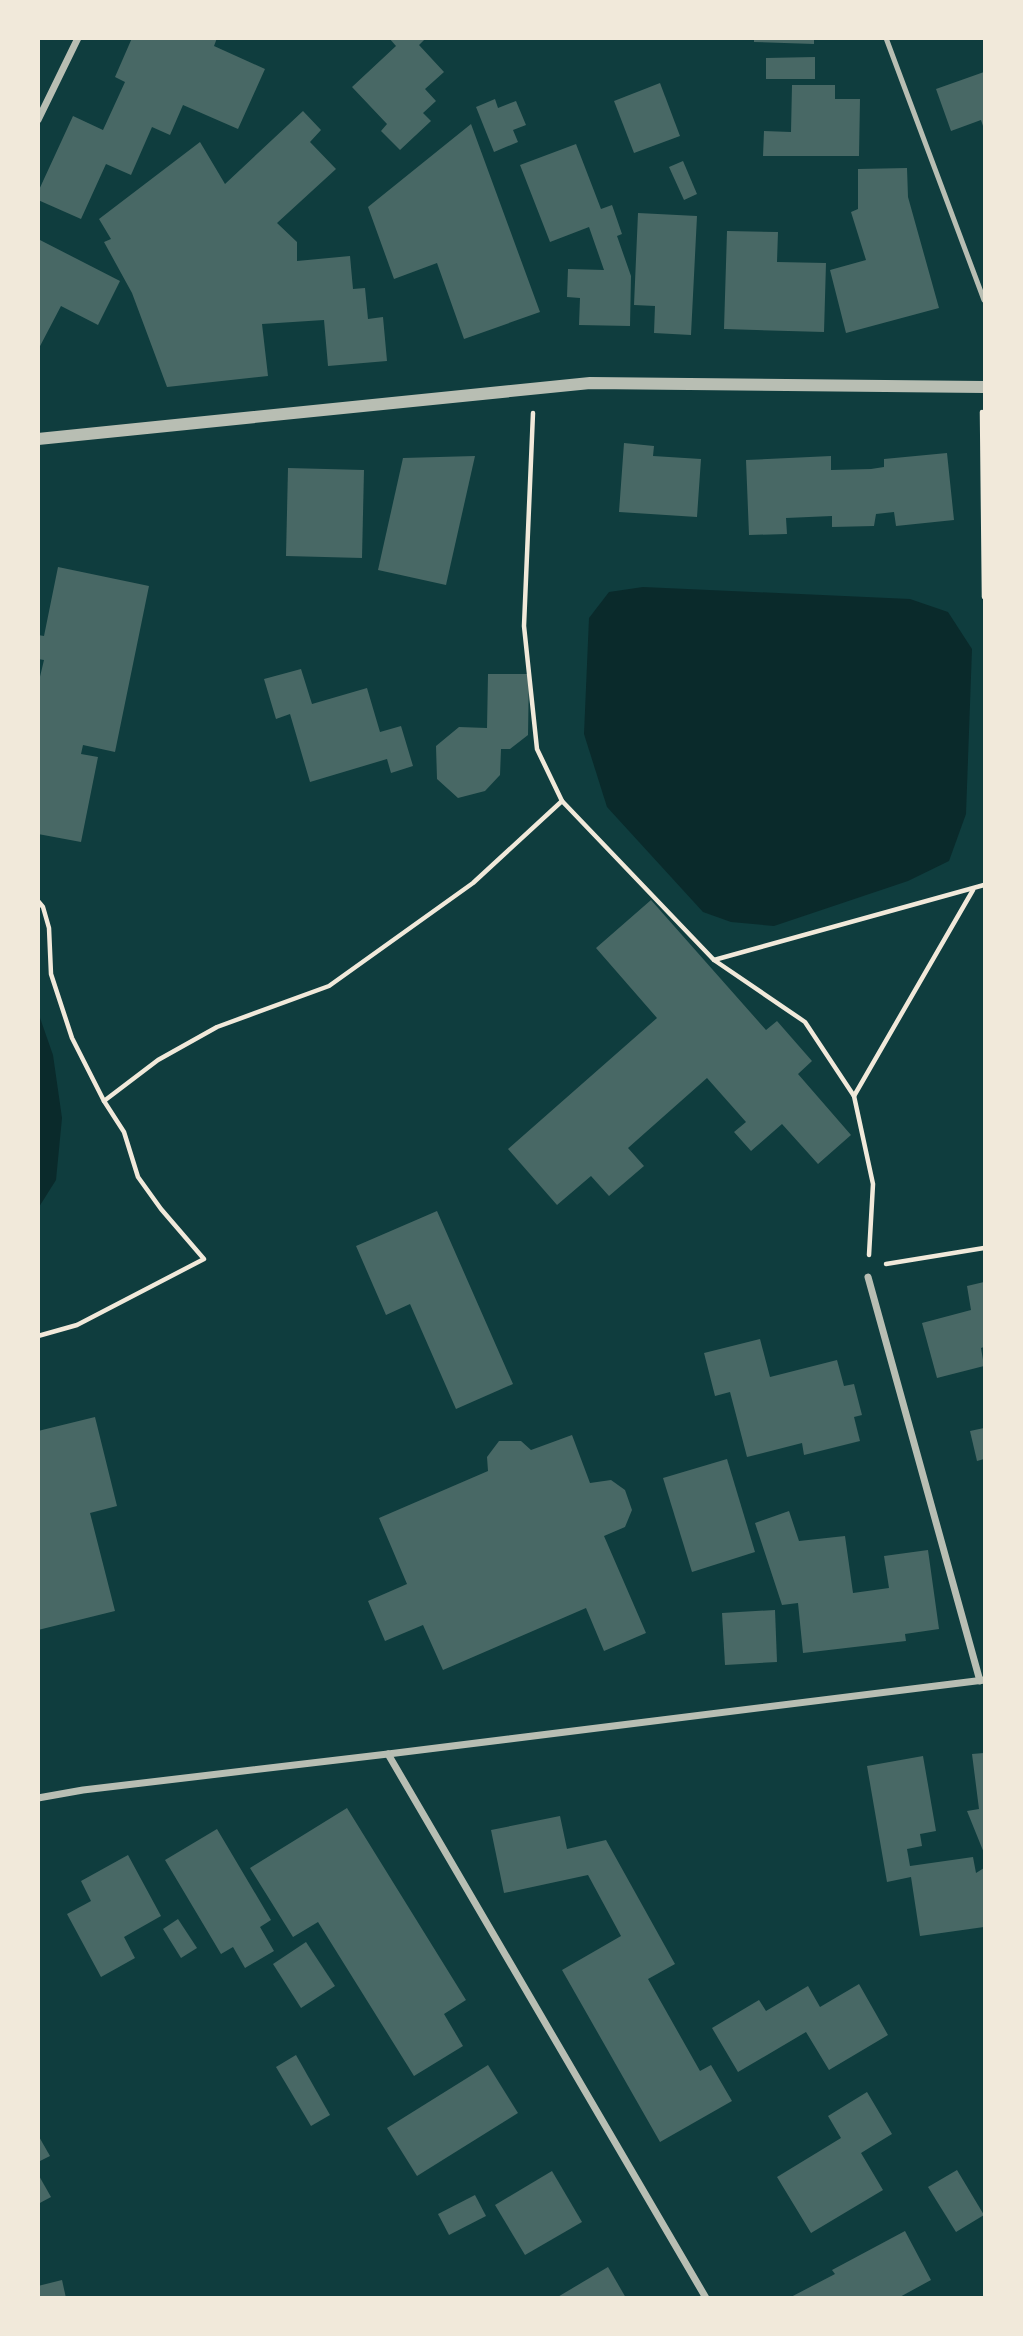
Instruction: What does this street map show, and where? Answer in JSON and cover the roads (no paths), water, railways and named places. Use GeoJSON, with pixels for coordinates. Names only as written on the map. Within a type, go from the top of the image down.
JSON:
{"type":"FeatureCollection","features":[{"type":"Feature","properties":{"kind":"street"},"geometry":{"type":"LineString","coordinates":[[38,120],[78,38]]}},
{"type":"Feature","properties":{"kind":"street"},"geometry":{"type":"LineString","coordinates":[[38,439],[590,383],[983,387]]}},
{"type":"Feature","properties":{"kind":"street"},"geometry":{"type":"LineString","coordinates":[[38,1798],[83,1790],[982,1680],[868,1277]]}},
{"type":"Feature","properties":{"kind":"street"},"geometry":{"type":"LineString","coordinates":[[388,1754],[706,2298]]}},
{"type":"Feature","properties":{"kind":"lane"},"geometry":{"type":"LineString","coordinates":[[886,38],[985,300]]}},
{"type":"Feature","properties":{"kind":"water"},"geometry":{"type":"Polygon","coordinates":[[[643,587],[910,599],[948,612],[972,649],[966,814],[949,861],[908,881],[774,926],[731,922],[703,912],[607,807],[584,734],[589,618],[609,592],[643,587]]]}},
{"type":"Feature","properties":{"kind":"water"},"geometry":{"type":"Polygon","coordinates":[[[39,1015],[53,1055],[62,1118],[56,1180],[39,1207],[39,1015]]]}}]}
